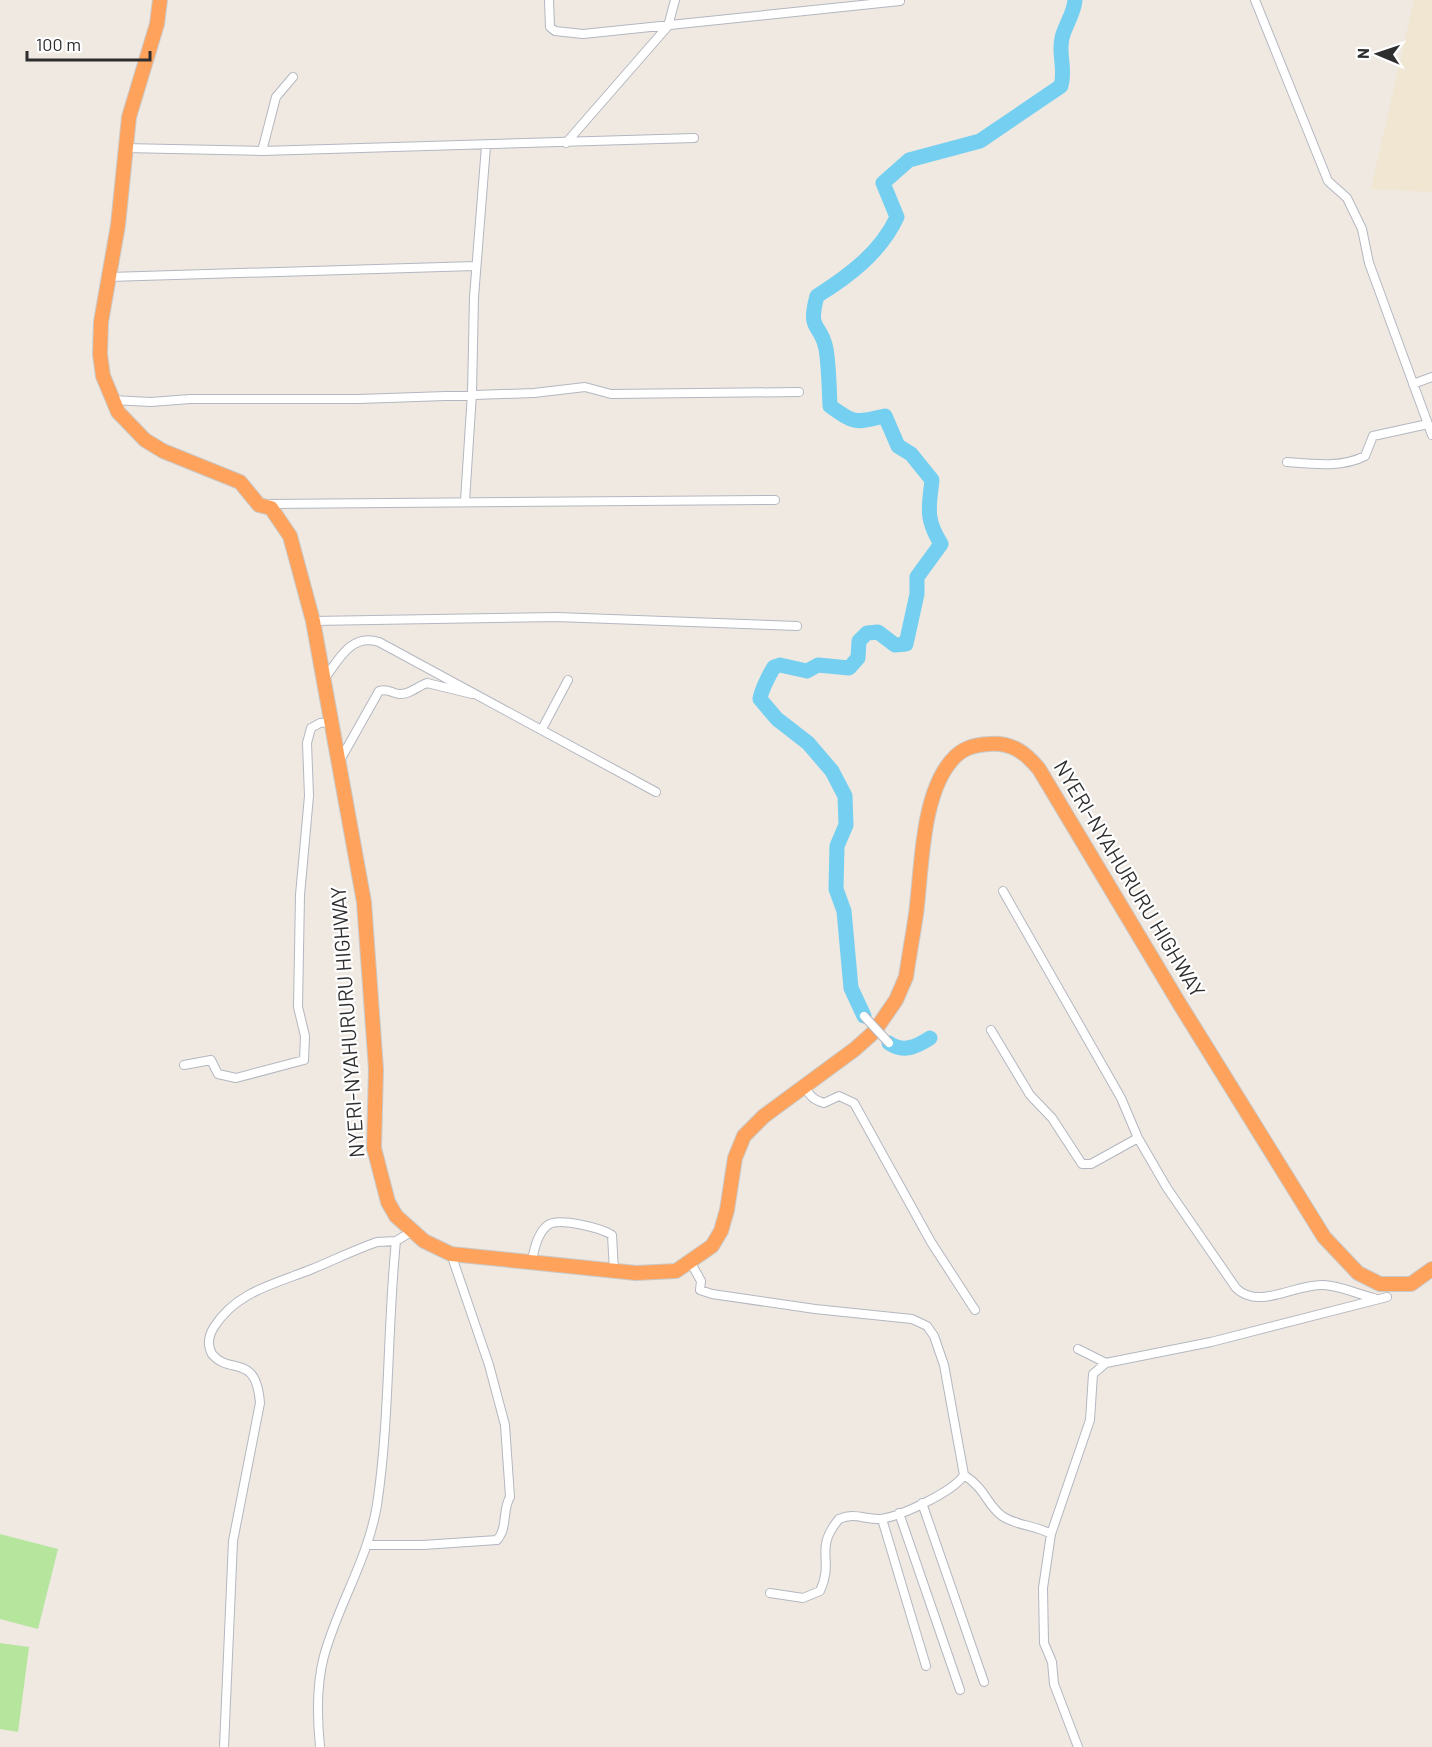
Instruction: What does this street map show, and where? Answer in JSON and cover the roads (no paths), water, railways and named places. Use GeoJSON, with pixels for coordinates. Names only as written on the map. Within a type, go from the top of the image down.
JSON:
{"type":"FeatureCollection","features":[{"type":"Feature","properties":{"kind":"highway","name":"NYERI-NYAHURURU HIGHWAY"},"geometry":{"type":"LineString","coordinates":[[160,0],[157,24],[129,117],[124,148],[118,225],[101,322],[100,354],[105,383],[118,412],[144,440],[163,451],[240,482],[259,505],[270,508],[290,537],[313,621],[322,683],[364,902],[376,1069],[374,1148],[388,1202],[411,1232],[451,1254],[531,1264],[653,1274],[676,1271],[691,1263],[712,1246],[721,1231],[727,1210],[735,1158],[744,1136],[764,1116],[868,1038],[897,1000],[906,977],[929,812],[946,769],[961,751],[971,746],[998,743],[1013,746],[1028,755],[1054,791],[1137,935],[1324,1237],[1358,1273],[1380,1284],[1411,1284],[1432,1269]]}},
{"type":"Feature","properties":{"kind":"street"},"geometry":{"type":"LineString","coordinates":[[549,0],[549,23],[555,30],[583,34],[900,1]]}},
{"type":"Feature","properties":{"kind":"street"},"geometry":{"type":"LineString","coordinates":[[566,143],[668,26],[675,0]]}},
{"type":"Feature","properties":{"kind":"street"},"geometry":{"type":"LineString","coordinates":[[812,0],[813,9]]}},
{"type":"Feature","properties":{"kind":"street"},"geometry":{"type":"LineString","coordinates":[[1255,0],[1328,181],[1347,198],[1362,229],[1369,263],[1432,435]]}},
{"type":"Feature","properties":{"kind":"street"},"geometry":{"type":"LineString","coordinates":[[262,151],[276,97],[293,77]]}},
{"type":"Feature","properties":{"kind":"street"},"geometry":{"type":"LineString","coordinates":[[124,148],[262,151],[694,138]]}},
{"type":"Feature","properties":{"kind":"street"},"geometry":{"type":"LineString","coordinates":[[465,501],[472,393],[476,266],[486,146]]}},
{"type":"Feature","properties":{"kind":"street"},"geometry":{"type":"LineString","coordinates":[[109,277],[476,266]]}},
{"type":"Feature","properties":{"kind":"street"},"geometry":{"type":"LineString","coordinates":[[1413,384],[1432,377]]}},
{"type":"Feature","properties":{"kind":"street"},"geometry":{"type":"LineString","coordinates":[[112,400],[269,401],[472,393],[534,393],[585,387],[611,394],[799,392]]}},
{"type":"Feature","properties":{"kind":"street"},"geometry":{"type":"LineString","coordinates":[[1287,462],[1315,465],[1358,459],[1366,454],[1368,442],[1373,436],[1428,424]]}},
{"type":"Feature","properties":{"kind":"street"},"geometry":{"type":"LineString","coordinates":[[259,505],[465,501],[775,500]]}},
{"type":"Feature","properties":{"kind":"street"},"geometry":{"type":"LineString","coordinates":[[313,621],[557,617],[797,626]]}},
{"type":"Feature","properties":{"kind":"street"},"geometry":{"type":"LineString","coordinates":[[322,683],[352,644],[365,639],[405,654],[656,792]]}},
{"type":"Feature","properties":{"kind":"street"},"geometry":{"type":"LineString","coordinates":[[542,729],[568,680]]}},
{"type":"Feature","properties":{"kind":"street"},"geometry":{"type":"LineString","coordinates":[[339,764],[379,691],[384,689],[399,694],[408,693],[427,682],[486,698]]}},
{"type":"Feature","properties":{"kind":"street"},"geometry":{"type":"LineString","coordinates":[[184,1065],[211,1060],[218,1074],[236,1078],[304,1060],[305,1036],[298,1007],[300,895],[309,796],[307,743],[311,728],[320,723],[330,722]]}},
{"type":"Feature","properties":{"kind":"street"},"geometry":{"type":"LineString","coordinates":[[1003,891],[1121,1098],[1138,1138],[1167,1188],[1242,1294],[1255,1298],[1322,1285],[1375,1299]]}},
{"type":"Feature","properties":{"kind":"street"},"geometry":{"type":"LineString","coordinates":[[864,1016],[889,1043]]}},
{"type":"Feature","properties":{"kind":"street"},"geometry":{"type":"LineString","coordinates":[[991,1030],[1030,1095],[1052,1118],[1082,1164],[1091,1164],[1138,1138]]}},
{"type":"Feature","properties":{"kind":"street"},"geometry":{"type":"LineString","coordinates":[[805,1086],[809,1096],[817,1101],[824,1103],[839,1096],[854,1103],[931,1242],[975,1310]]}},
{"type":"Feature","properties":{"kind":"street"},"geometry":{"type":"LineString","coordinates":[[531,1264],[536,1245],[546,1226],[553,1222],[600,1229],[612,1235],[614,1271]]}},
{"type":"Feature","properties":{"kind":"street"},"geometry":{"type":"LineString","coordinates":[[224,1747],[233,1541],[260,1403],[258,1385],[249,1372],[212,1354],[209,1342],[212,1332],[228,1310],[242,1298],[270,1283],[377,1242],[396,1241],[411,1232]]}},
{"type":"Feature","properties":{"kind":"street"},"geometry":{"type":"LineString","coordinates":[[320,1747],[318,1691],[324,1656],[368,1545],[376,1507],[386,1431],[391,1293],[396,1241]]}},
{"type":"Feature","properties":{"kind":"street"},"geometry":{"type":"LineString","coordinates":[[368,1545],[473,1543],[497,1540],[502,1533],[505,1505],[510,1497],[506,1425],[489,1365],[451,1254]]}},
{"type":"Feature","properties":{"kind":"street"},"geometry":{"type":"LineString","coordinates":[[691,1263],[701,1281],[700,1290],[712,1294],[815,1309],[912,1319],[927,1326],[934,1336],[944,1365],[964,1475],[980,1487],[997,1512],[1005,1518],[1035,1525],[1051,1534]]}},
{"type":"Feature","properties":{"kind":"street"},"geometry":{"type":"LineString","coordinates":[[1078,1747],[1054,1684],[1052,1662],[1044,1643],[1043,1588],[1051,1534],[1090,1420],[1091,1379],[1097,1369],[1106,1363],[1211,1342],[1387,1297]]}},
{"type":"Feature","properties":{"kind":"street"},"geometry":{"type":"LineString","coordinates":[[1078,1349],[1106,1363]]}},
{"type":"Feature","properties":{"kind":"street"},"geometry":{"type":"LineString","coordinates":[[770,1593],[803,1598],[820,1591],[826,1578],[825,1539],[839,1519],[855,1515],[882,1519],[900,1513],[955,1487],[964,1475]]}},
{"type":"Feature","properties":{"kind":"street"},"geometry":{"type":"LineString","coordinates":[[922,1503],[984,1682]]}},
{"type":"Feature","properties":{"kind":"street"},"geometry":{"type":"LineString","coordinates":[[900,1513],[960,1690]]}},
{"type":"Feature","properties":{"kind":"street"},"geometry":{"type":"LineString","coordinates":[[882,1519],[926,1666]]}},
{"type":"Feature","properties":{"kind":"waterway"},"geometry":{"type":"LineString","coordinates":[[864,1016],[851,988],[844,911],[836,889],[837,846],[846,825],[845,796],[832,771],[808,743],[777,719],[760,699],[774,667],[780,665],[807,671],[818,665],[849,668],[858,658],[859,641],[867,633],[878,632],[895,645],[906,644],[917,594],[917,577],[941,544],[930,520],[932,480],[911,454],[898,446],[885,416],[861,421],[850,419],[830,406],[826,349],[824,340],[814,322],[814,308],[817,296],[863,262],[890,230],[897,217],[883,183],[909,160],[980,141],[1061,86],[1063,74],[1061,44],[1075,0]]}},
{"type":"Feature","properties":{"kind":"waterway"},"geometry":{"type":"LineString","coordinates":[[889,1043],[899,1048],[909,1048],[930,1038]]}}]}
